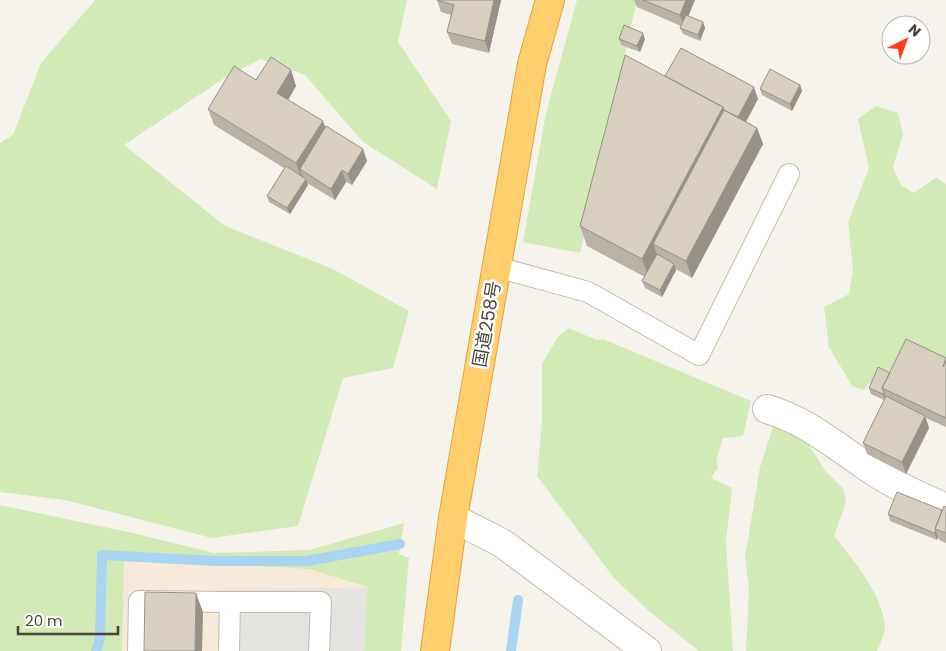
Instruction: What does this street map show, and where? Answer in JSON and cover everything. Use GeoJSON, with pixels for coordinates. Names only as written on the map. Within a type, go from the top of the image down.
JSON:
{"type":"FeatureCollection","features":[{"type":"Feature","properties":{"kind":"highway","name":"国道258号"},"geometry":{"type":"LineString","coordinates":[[435,651],[453,518],[532,64],[550,0]]}},
{"type":"Feature","properties":{"kind":"street"},"geometry":{"type":"LineString","coordinates":[[767,409],[787,415],[817,430],[875,472],[946,508]]}},
{"type":"Feature","properties":{"kind":"street"},"geometry":{"type":"LineString","coordinates":[[453,518],[502,543],[647,651]]}},
{"type":"Feature","properties":{"kind":"lane"},"geometry":{"type":"LineString","coordinates":[[497,268],[588,292],[699,355],[789,174]]}},
{"type":"Feature","properties":{"kind":"lane"},"geometry":{"type":"LineString","coordinates":[[138,651],[139,601],[321,602],[320,651]]}},
{"type":"Feature","properties":{"kind":"lane"},"geometry":{"type":"LineString","coordinates":[[229,651],[230,602]]}},
{"type":"Feature","properties":{"kind":"shaded area"},"geometry":{"type":"Polygon","coordinates":[[[124,559],[309,569],[367,587],[364,651],[122,651],[124,559]]]}},
{"type":"Feature","properties":{"kind":"shaded area"},"geometry":{"type":"Polygon","coordinates":[[[367,587],[364,651],[218,651],[220,590],[367,587]]]}},
{"type":"Feature","properties":{"kind":"green space"},"geometry":{"type":"Polygon","coordinates":[[[95,0],[407,0],[398,42],[451,121],[437,189],[363,142],[305,75],[261,59],[226,77],[124,145],[225,226],[333,269],[409,311],[393,368],[343,378],[298,526],[212,538],[65,500],[0,492],[0,143],[13,135],[41,63],[95,0]]]}},
{"type":"Feature","properties":{"kind":"green space"},"geometry":{"type":"Polygon","coordinates":[[[577,0],[637,0],[580,253],[523,242],[546,113],[577,0]]]}},
{"type":"Feature","properties":{"kind":"green space"},"geometry":{"type":"Polygon","coordinates":[[[876,106],[898,113],[903,134],[893,167],[901,185],[913,193],[936,178],[946,184],[946,359],[892,372],[880,370],[864,390],[852,386],[829,347],[824,307],[849,294],[853,270],[848,222],[869,168],[858,119],[876,106]]]}},
{"type":"Feature","properties":{"kind":"green space"},"geometry":{"type":"Polygon","coordinates":[[[568,328],[597,340],[603,339],[751,401],[743,436],[723,438],[716,461],[718,467],[711,478],[732,488],[726,542],[733,651],[699,651],[649,611],[614,578],[537,476],[542,423],[542,364],[558,337],[568,328]]]}},
{"type":"Feature","properties":{"kind":"green space"},"geometry":{"type":"Polygon","coordinates":[[[778,422],[806,440],[826,472],[843,488],[846,502],[834,536],[866,578],[878,601],[885,628],[877,651],[746,651],[749,587],[745,557],[760,467],[772,430],[778,422]]]}},
{"type":"Feature","properties":{"kind":"green space"},"geometry":{"type":"Polygon","coordinates":[[[0,505],[133,533],[214,553],[309,550],[404,523],[399,554],[409,558],[401,651],[364,651],[367,587],[309,569],[124,559],[122,651],[0,651],[0,505]]]}},
{"type":"Feature","properties":{"kind":"building"},"geometry":{"type":"Polygon","coordinates":[[[437,0],[494,0],[485,41],[447,32],[454,5],[437,0]]]}},
{"type":"Feature","properties":{"kind":"building"},"geometry":{"type":"Polygon","coordinates":[[[643,0],[686,0],[680,15],[643,0]]]}},
{"type":"Feature","properties":{"kind":"building"},"geometry":{"type":"Polygon","coordinates":[[[686,15],[703,22],[698,35],[680,28],[686,15]]]}},
{"type":"Feature","properties":{"kind":"building"},"geometry":{"type":"Polygon","coordinates":[[[624,25],[643,33],[637,46],[619,39],[624,25]]]}},
{"type":"Feature","properties":{"kind":"building"},"geometry":{"type":"Polygon","coordinates":[[[681,48],[754,87],[738,117],[665,76],[681,48]]]}},
{"type":"Feature","properties":{"kind":"building"},"geometry":{"type":"Polygon","coordinates":[[[625,55],[723,107],[642,259],[580,226],[625,55]]]}},
{"type":"Feature","properties":{"kind":"building"},"geometry":{"type":"Polygon","coordinates":[[[271,57],[291,70],[277,93],[323,121],[296,163],[208,109],[234,66],[256,80],[271,57]]]}},
{"type":"Feature","properties":{"kind":"building"},"geometry":{"type":"Polygon","coordinates":[[[770,69],[800,85],[790,104],[760,89],[770,69]]]}},
{"type":"Feature","properties":{"kind":"building"},"geometry":{"type":"Polygon","coordinates":[[[724,110],[757,128],[686,261],[653,244],[724,110]]]}},
{"type":"Feature","properties":{"kind":"building"},"geometry":{"type":"Polygon","coordinates":[[[326,126],[363,149],[348,174],[342,170],[331,189],[300,169],[326,126]]]}},
{"type":"Feature","properties":{"kind":"building"},"geometry":{"type":"Polygon","coordinates":[[[286,166],[306,179],[287,208],[267,196],[286,166]]]}},
{"type":"Feature","properties":{"kind":"building"},"geometry":{"type":"Polygon","coordinates":[[[657,254],[674,264],[660,290],[642,281],[657,254]]]}},
{"type":"Feature","properties":{"kind":"building"},"geometry":{"type":"Polygon","coordinates":[[[906,339],[946,358],[943,367],[946,360],[946,418],[882,388],[906,339]]]}},
{"type":"Feature","properties":{"kind":"building"},"geometry":{"type":"Polygon","coordinates":[[[878,367],[890,373],[882,388],[883,394],[869,388],[878,367]]]}},
{"type":"Feature","properties":{"kind":"building"},"geometry":{"type":"Polygon","coordinates":[[[886,396],[925,416],[902,462],[863,443],[886,396]]]}},
{"type":"Feature","properties":{"kind":"building"},"geometry":{"type":"Polygon","coordinates":[[[897,492],[942,510],[934,533],[888,514],[897,492]]]}},
{"type":"Feature","properties":{"kind":"building"},"geometry":{"type":"Polygon","coordinates":[[[944,506],[946,507],[946,533],[935,529],[944,506]]]}},
{"type":"Feature","properties":{"kind":"building"},"geometry":{"type":"Polygon","coordinates":[[[145,592],[196,593],[195,651],[144,651],[145,592]]]}},
{"type":"Feature","properties":{"kind":"waterway"},"geometry":{"type":"LineString","coordinates":[[96,651],[100,639],[102,555],[215,561],[307,561],[400,544]]}},
{"type":"Feature","properties":{"kind":"waterway"},"geometry":{"type":"LineString","coordinates":[[511,651],[518,600]]}}]}
